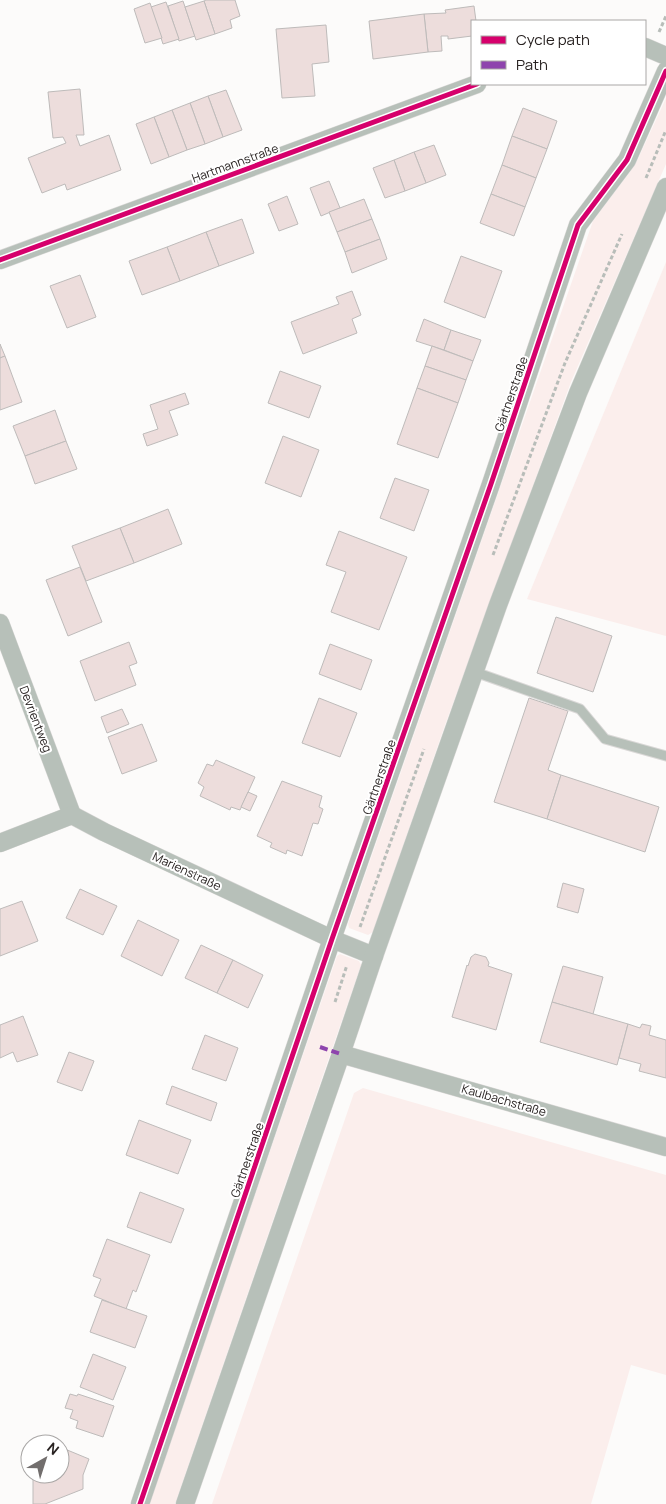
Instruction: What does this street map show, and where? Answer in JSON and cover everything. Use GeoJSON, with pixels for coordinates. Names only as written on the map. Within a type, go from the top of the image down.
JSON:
{"type":"FeatureCollection","features":[{"type":"Feature","properties":{"kind":"street"},"geometry":{"type":"LineString","coordinates":[[650,43],[666,56]]}},
{"type":"Feature","properties":{"kind":"street","name":"Gärtnerstraße"},"geometry":{"type":"LineString","coordinates":[[140,1504],[332,939],[491,484],[578,225],[627,160],[666,71]]}},
{"type":"Feature","properties":{"kind":"street","name":"Hartmannstraße"},"geometry":{"type":"LineString","coordinates":[[0,260],[474,85]]}},
{"type":"Feature","properties":{"kind":"street"},"geometry":{"type":"LineString","coordinates":[[185,1504],[374,956],[498,605],[578,393],[666,188]]}},
{"type":"Feature","properties":{"kind":"street","name":"Devrientweg"},"geometry":{"type":"LineString","coordinates":[[0,623],[72,814]]}},
{"type":"Feature","properties":{"kind":"street"},"geometry":{"type":"LineString","coordinates":[[0,843],[72,814]]}},
{"type":"Feature","properties":{"kind":"street","name":"Marienstraße"},"geometry":{"type":"LineString","coordinates":[[72,814],[104,832],[332,939],[374,956]]}},
{"type":"Feature","properties":{"kind":"street","name":"Kaulbachstraße"},"geometry":{"type":"LineString","coordinates":[[341,1054],[666,1147]]}},
{"type":"Feature","properties":{"kind":"lane"},"geometry":{"type":"LineString","coordinates":[[475,672],[580,709],[605,740],[666,756]]}},
{"type":"Feature","properties":{"kind":"path"},"geometry":{"type":"LineString","coordinates":[[650,43],[666,16]]}},
{"type":"Feature","properties":{"kind":"shaded area"},"geometry":{"type":"Polygon","coordinates":[[[666,98],[666,164],[571,382],[445,725],[373,932],[368,935],[349,928],[348,924],[593,221],[638,159],[666,98]]]}},
{"type":"Feature","properties":{"kind":"shaded area"},"geometry":{"type":"Polygon","coordinates":[[[666,262],[666,636],[527,599],[666,262]]]}},
{"type":"Feature","properties":{"kind":"shaded area"},"geometry":{"type":"Polygon","coordinates":[[[340,954],[359,961],[361,965],[175,1504],[149,1504],[337,956],[340,954]]]}},
{"type":"Feature","properties":{"kind":"shaded area"},"geometry":{"type":"Polygon","coordinates":[[[363,1088],[666,1175],[666,1375],[631,1365],[591,1504],[212,1504],[354,1093],[363,1088]]]}},
{"type":"Feature","properties":{"kind":"building"},"geometry":{"type":"Polygon","coordinates":[[[235,0],[240,16],[230,20],[232,28],[215,34],[204,1],[235,0]]]}},
{"type":"Feature","properties":{"kind":"building"},"geometry":{"type":"Polygon","coordinates":[[[183,1],[195,36],[179,41],[168,6],[183,1]]]}},
{"type":"Feature","properties":{"kind":"building"},"geometry":{"type":"Polygon","coordinates":[[[204,1],[215,34],[196,40],[185,7],[204,1]]]}},
{"type":"Feature","properties":{"kind":"building"},"geometry":{"type":"Polygon","coordinates":[[[166,2],[179,39],[163,44],[151,7],[166,2]]]}},
{"type":"Feature","properties":{"kind":"building"},"geometry":{"type":"Polygon","coordinates":[[[150,3],[162,38],[145,43],[134,9],[150,3]]]}},
{"type":"Feature","properties":{"kind":"building"},"geometry":{"type":"Polygon","coordinates":[[[474,6],[476,20],[471,20],[471,36],[448,39],[448,36],[441,36],[442,51],[428,52],[424,14],[446,13],[445,10],[474,6]]]}},
{"type":"Feature","properties":{"kind":"building"},"geometry":{"type":"Polygon","coordinates":[[[424,14],[428,52],[373,59],[369,21],[424,14]]]}},
{"type":"Feature","properties":{"kind":"building"},"geometry":{"type":"Polygon","coordinates":[[[326,25],[329,62],[312,64],[315,96],[282,98],[276,29],[326,25]]]}},
{"type":"Feature","properties":{"kind":"building"},"geometry":{"type":"Polygon","coordinates":[[[80,89],[84,135],[76,135],[80,146],[109,135],[121,170],[67,190],[65,184],[42,193],[28,158],[66,143],[63,137],[53,138],[48,92],[80,89]]]}},
{"type":"Feature","properties":{"kind":"building"},"geometry":{"type":"Polygon","coordinates":[[[226,90],[242,130],[223,137],[208,96],[226,90]]]}},
{"type":"Feature","properties":{"kind":"building"},"geometry":{"type":"Polygon","coordinates":[[[208,96],[223,137],[205,144],[190,103],[208,96]]]}},
{"type":"Feature","properties":{"kind":"building"},"geometry":{"type":"Polygon","coordinates":[[[190,103],[205,144],[187,150],[172,110],[190,103]]]}},
{"type":"Feature","properties":{"kind":"building"},"geometry":{"type":"Polygon","coordinates":[[[523,108],[557,121],[547,149],[512,136],[523,108]]]}},
{"type":"Feature","properties":{"kind":"building"},"geometry":{"type":"Polygon","coordinates":[[[172,110],[187,150],[169,157],[154,117],[172,110]]]}},
{"type":"Feature","properties":{"kind":"building"},"geometry":{"type":"Polygon","coordinates":[[[154,117],[169,157],[151,164],[136,124],[154,117]]]}},
{"type":"Feature","properties":{"kind":"building"},"geometry":{"type":"Polygon","coordinates":[[[512,136],[547,149],[536,178],[502,165],[512,136]]]}},
{"type":"Feature","properties":{"kind":"building"},"geometry":{"type":"Polygon","coordinates":[[[434,145],[446,175],[426,183],[414,152],[434,145]]]}},
{"type":"Feature","properties":{"kind":"building"},"geometry":{"type":"Polygon","coordinates":[[[414,152],[426,183],[405,191],[394,160],[414,152]]]}},
{"type":"Feature","properties":{"kind":"building"},"geometry":{"type":"Polygon","coordinates":[[[394,160],[405,191],[385,198],[373,168],[394,160]]]}},
{"type":"Feature","properties":{"kind":"building"},"geometry":{"type":"Polygon","coordinates":[[[502,165],[536,178],[525,207],[491,194],[502,165]]]}},
{"type":"Feature","properties":{"kind":"building"},"geometry":{"type":"Polygon","coordinates":[[[329,181],[340,208],[321,216],[310,188],[329,181]]]}},
{"type":"Feature","properties":{"kind":"building"},"geometry":{"type":"Polygon","coordinates":[[[491,194],[525,207],[514,236],[480,223],[491,194]]]}},
{"type":"Feature","properties":{"kind":"building"},"geometry":{"type":"Polygon","coordinates":[[[287,196],[298,224],[279,231],[268,204],[287,196]]]}},
{"type":"Feature","properties":{"kind":"building"},"geometry":{"type":"Polygon","coordinates":[[[364,199],[372,219],[337,232],[329,212],[364,199]]]}},
{"type":"Feature","properties":{"kind":"building"},"geometry":{"type":"Polygon","coordinates":[[[242,219],[254,253],[219,266],[206,232],[242,219]]]}},
{"type":"Feature","properties":{"kind":"building"},"geometry":{"type":"Polygon","coordinates":[[[372,219],[380,239],[345,252],[337,232],[372,219]]]}},
{"type":"Feature","properties":{"kind":"building"},"geometry":{"type":"Polygon","coordinates":[[[206,232],[219,266],[180,281],[167,247],[206,232]]]}},
{"type":"Feature","properties":{"kind":"building"},"geometry":{"type":"Polygon","coordinates":[[[380,239],[387,259],[352,273],[345,252],[380,239]]]}},
{"type":"Feature","properties":{"kind":"building"},"geometry":{"type":"Polygon","coordinates":[[[167,247],[180,281],[142,295],[129,261],[167,247]]]}},
{"type":"Feature","properties":{"kind":"building"},"geometry":{"type":"Polygon","coordinates":[[[461,256],[502,271],[485,318],[444,302],[461,256]]]}},
{"type":"Feature","properties":{"kind":"building"},"geometry":{"type":"Polygon","coordinates":[[[80,275],[96,317],[67,328],[50,286],[80,275]]]}},
{"type":"Feature","properties":{"kind":"building"},"geometry":{"type":"Polygon","coordinates":[[[352,291],[361,315],[352,319],[357,333],[303,354],[291,322],[339,304],[336,297],[352,291]]]}},
{"type":"Feature","properties":{"kind":"building"},"geometry":{"type":"Polygon","coordinates":[[[424,319],[451,330],[444,350],[416,341],[424,319]]]}},
{"type":"Feature","properties":{"kind":"building"},"geometry":{"type":"Polygon","coordinates":[[[451,330],[481,340],[473,361],[444,350],[451,330]]]}},
{"type":"Feature","properties":{"kind":"building"},"geometry":{"type":"Polygon","coordinates":[[[0,344],[5,356],[0,358],[0,344]]]}},
{"type":"Feature","properties":{"kind":"building"},"geometry":{"type":"Polygon","coordinates":[[[432,346],[473,361],[466,380],[425,366],[432,346]]]}},
{"type":"Feature","properties":{"kind":"building"},"geometry":{"type":"Polygon","coordinates":[[[5,356],[22,402],[0,410],[0,358],[5,356]]]}},
{"type":"Feature","properties":{"kind":"building"},"geometry":{"type":"Polygon","coordinates":[[[425,366],[466,380],[458,403],[417,388],[425,366]]]}},
{"type":"Feature","properties":{"kind":"building"},"geometry":{"type":"Polygon","coordinates":[[[280,371],[321,386],[309,418],[268,403],[280,371]]]}},
{"type":"Feature","properties":{"kind":"building"},"geometry":{"type":"Polygon","coordinates":[[[417,388],[458,403],[438,458],[397,444],[417,388]]]}},
{"type":"Feature","properties":{"kind":"building"},"geometry":{"type":"Polygon","coordinates":[[[185,393],[189,404],[169,411],[178,435],[147,446],[143,434],[158,429],[150,405],[185,393]]]}},
{"type":"Feature","properties":{"kind":"building"},"geometry":{"type":"Polygon","coordinates":[[[55,410],[66,441],[25,456],[13,426],[55,410]]]}},
{"type":"Feature","properties":{"kind":"building"},"geometry":{"type":"Polygon","coordinates":[[[283,436],[319,450],[301,497],[265,483],[283,436]]]}},
{"type":"Feature","properties":{"kind":"building"},"geometry":{"type":"Polygon","coordinates":[[[66,441],[77,469],[35,484],[25,456],[66,441]]]}},
{"type":"Feature","properties":{"kind":"building"},"geometry":{"type":"Polygon","coordinates":[[[395,478],[429,490],[414,531],[380,518],[395,478]]]}},
{"type":"Feature","properties":{"kind":"building"},"geometry":{"type":"Polygon","coordinates":[[[168,509],[182,544],[134,563],[120,528],[168,509]]]}},
{"type":"Feature","properties":{"kind":"building"},"geometry":{"type":"Polygon","coordinates":[[[120,528],[134,563],[86,581],[72,546],[120,528]]]}},
{"type":"Feature","properties":{"kind":"building"},"geometry":{"type":"Polygon","coordinates":[[[339,531],[407,557],[379,630],[331,612],[346,572],[326,565],[339,531]]]}},
{"type":"Feature","properties":{"kind":"building"},"geometry":{"type":"Polygon","coordinates":[[[80,567],[102,622],[68,636],[46,580],[80,567]]]}},
{"type":"Feature","properties":{"kind":"building"},"geometry":{"type":"Polygon","coordinates":[[[556,617],[612,636],[593,692],[537,673],[556,617]]]}},
{"type":"Feature","properties":{"kind":"building"},"geometry":{"type":"Polygon","coordinates":[[[129,642],[137,663],[129,666],[136,685],[95,701],[80,661],[129,642]]]}},
{"type":"Feature","properties":{"kind":"building"},"geometry":{"type":"Polygon","coordinates":[[[330,644],[372,660],[361,690],[319,674],[330,644]]]}},
{"type":"Feature","properties":{"kind":"building"},"geometry":{"type":"Polygon","coordinates":[[[319,698],[357,713],[340,757],[302,743],[319,698]]]}},
{"type":"Feature","properties":{"kind":"building"},"geometry":{"type":"Polygon","coordinates":[[[529,698],[568,711],[548,770],[561,775],[547,819],[494,802],[529,698]]]}},
{"type":"Feature","properties":{"kind":"building"},"geometry":{"type":"Polygon","coordinates":[[[122,709],[129,724],[107,733],[101,717],[122,709]]]}},
{"type":"Feature","properties":{"kind":"building"},"geometry":{"type":"Polygon","coordinates":[[[142,724],[157,761],[122,774],[108,737],[142,724]]]}},
{"type":"Feature","properties":{"kind":"building"},"geometry":{"type":"Polygon","coordinates":[[[216,760],[255,777],[240,810],[231,807],[230,810],[200,796],[204,787],[198,783],[207,764],[213,766],[216,760]]]}},
{"type":"Feature","properties":{"kind":"building"},"geometry":{"type":"Polygon","coordinates":[[[561,775],[659,807],[645,852],[547,819],[561,775]]]}},
{"type":"Feature","properties":{"kind":"building"},"geometry":{"type":"Polygon","coordinates":[[[282,781],[322,796],[319,807],[323,809],[318,824],[313,823],[302,856],[287,850],[286,854],[270,847],[272,843],[257,836],[282,781]]]}},
{"type":"Feature","properties":{"kind":"building"},"geometry":{"type":"Polygon","coordinates":[[[248,792],[257,796],[250,811],[241,807],[248,792]]]}},
{"type":"Feature","properties":{"kind":"building"},"geometry":{"type":"Polygon","coordinates":[[[563,883],[584,889],[578,913],[557,907],[563,883]]]}},
{"type":"Feature","properties":{"kind":"building"},"geometry":{"type":"Polygon","coordinates":[[[80,889],[117,906],[103,935],[66,918],[80,889]]]}},
{"type":"Feature","properties":{"kind":"building"},"geometry":{"type":"Polygon","coordinates":[[[22,901],[38,941],[0,956],[0,909],[22,901]]]}},
{"type":"Feature","properties":{"kind":"building"},"geometry":{"type":"Polygon","coordinates":[[[138,920],[179,940],[162,976],[121,956],[138,920]]]}},
{"type":"Feature","properties":{"kind":"building"},"geometry":{"type":"Polygon","coordinates":[[[201,945],[233,960],[217,993],[185,978],[201,945]]]}},
{"type":"Feature","properties":{"kind":"building"},"geometry":{"type":"Polygon","coordinates":[[[475,954],[486,957],[489,963],[488,966],[512,974],[496,1030],[452,1017],[467,965],[475,954]]]}},
{"type":"Feature","properties":{"kind":"building"},"geometry":{"type":"Polygon","coordinates":[[[233,960],[263,975],[248,1008],[217,993],[233,960]]]}},
{"type":"Feature","properties":{"kind":"building"},"geometry":{"type":"Polygon","coordinates":[[[563,966],[603,977],[593,1014],[552,1002],[563,966]]]}},
{"type":"Feature","properties":{"kind":"building"},"geometry":{"type":"Polygon","coordinates":[[[552,1002],[628,1024],[617,1065],[540,1042],[552,1002]]]}},
{"type":"Feature","properties":{"kind":"building"},"geometry":{"type":"Polygon","coordinates":[[[23,1016],[38,1055],[17,1062],[13,1052],[0,1058],[0,1025],[23,1016]]]}},
{"type":"Feature","properties":{"kind":"building"},"geometry":{"type":"Polygon","coordinates":[[[628,1024],[640,1028],[642,1024],[651,1026],[649,1035],[666,1040],[666,1078],[639,1071],[641,1064],[619,1058],[628,1024]]]}},
{"type":"Feature","properties":{"kind":"building"},"geometry":{"type":"Polygon","coordinates":[[[205,1035],[238,1048],[226,1081],[192,1069],[205,1035]]]}},
{"type":"Feature","properties":{"kind":"building"},"geometry":{"type":"Polygon","coordinates":[[[69,1052],[94,1061],[82,1091],[57,1082],[69,1052]]]}},
{"type":"Feature","properties":{"kind":"building"},"geometry":{"type":"Polygon","coordinates":[[[172,1086],[217,1103],[211,1121],[166,1104],[172,1086]]]}},
{"type":"Feature","properties":{"kind":"building"},"geometry":{"type":"Polygon","coordinates":[[[139,1120],[191,1140],[178,1174],[126,1155],[139,1120]]]}},
{"type":"Feature","properties":{"kind":"building"},"geometry":{"type":"Polygon","coordinates":[[[140,1192],[184,1209],[171,1243],[127,1227],[140,1192]]]}},
{"type":"Feature","properties":{"kind":"building"},"geometry":{"type":"Polygon","coordinates":[[[107,1239],[150,1255],[136,1292],[133,1290],[126,1309],[94,1296],[101,1279],[93,1276],[107,1239]]]}},
{"type":"Feature","properties":{"kind":"building"},"geometry":{"type":"Polygon","coordinates":[[[102,1300],[147,1316],[135,1348],[90,1332],[102,1300]]]}},
{"type":"Feature","properties":{"kind":"building"},"geometry":{"type":"Polygon","coordinates":[[[93,1354],[126,1367],[113,1400],[80,1387],[93,1354]]]}},
{"type":"Feature","properties":{"kind":"building"},"geometry":{"type":"Polygon","coordinates":[[[70,1394],[77,1396],[78,1394],[114,1406],[103,1437],[76,1428],[78,1421],[70,1418],[73,1410],[65,1408],[70,1394]]]}},
{"type":"Feature","properties":{"kind":"building"},"geometry":{"type":"Polygon","coordinates":[[[70,1451],[89,1459],[83,1475],[83,1489],[45,1504],[33,1504],[33,1484],[70,1484],[70,1451]]]}},
{"type":"Feature","properties":{"kind":"marked path"},"geometry":{"type":"LineString","coordinates":[[320,1047],[341,1054]]}},
{"type":"Feature","properties":{"kind":"cycle path"},"geometry":{"type":"LineString","coordinates":[[140,1504],[332,939],[491,484],[578,225],[627,160],[666,71]]}},
{"type":"Feature","properties":{"kind":"cycle path"},"geometry":{"type":"LineString","coordinates":[[0,260],[474,85]]}}]}
